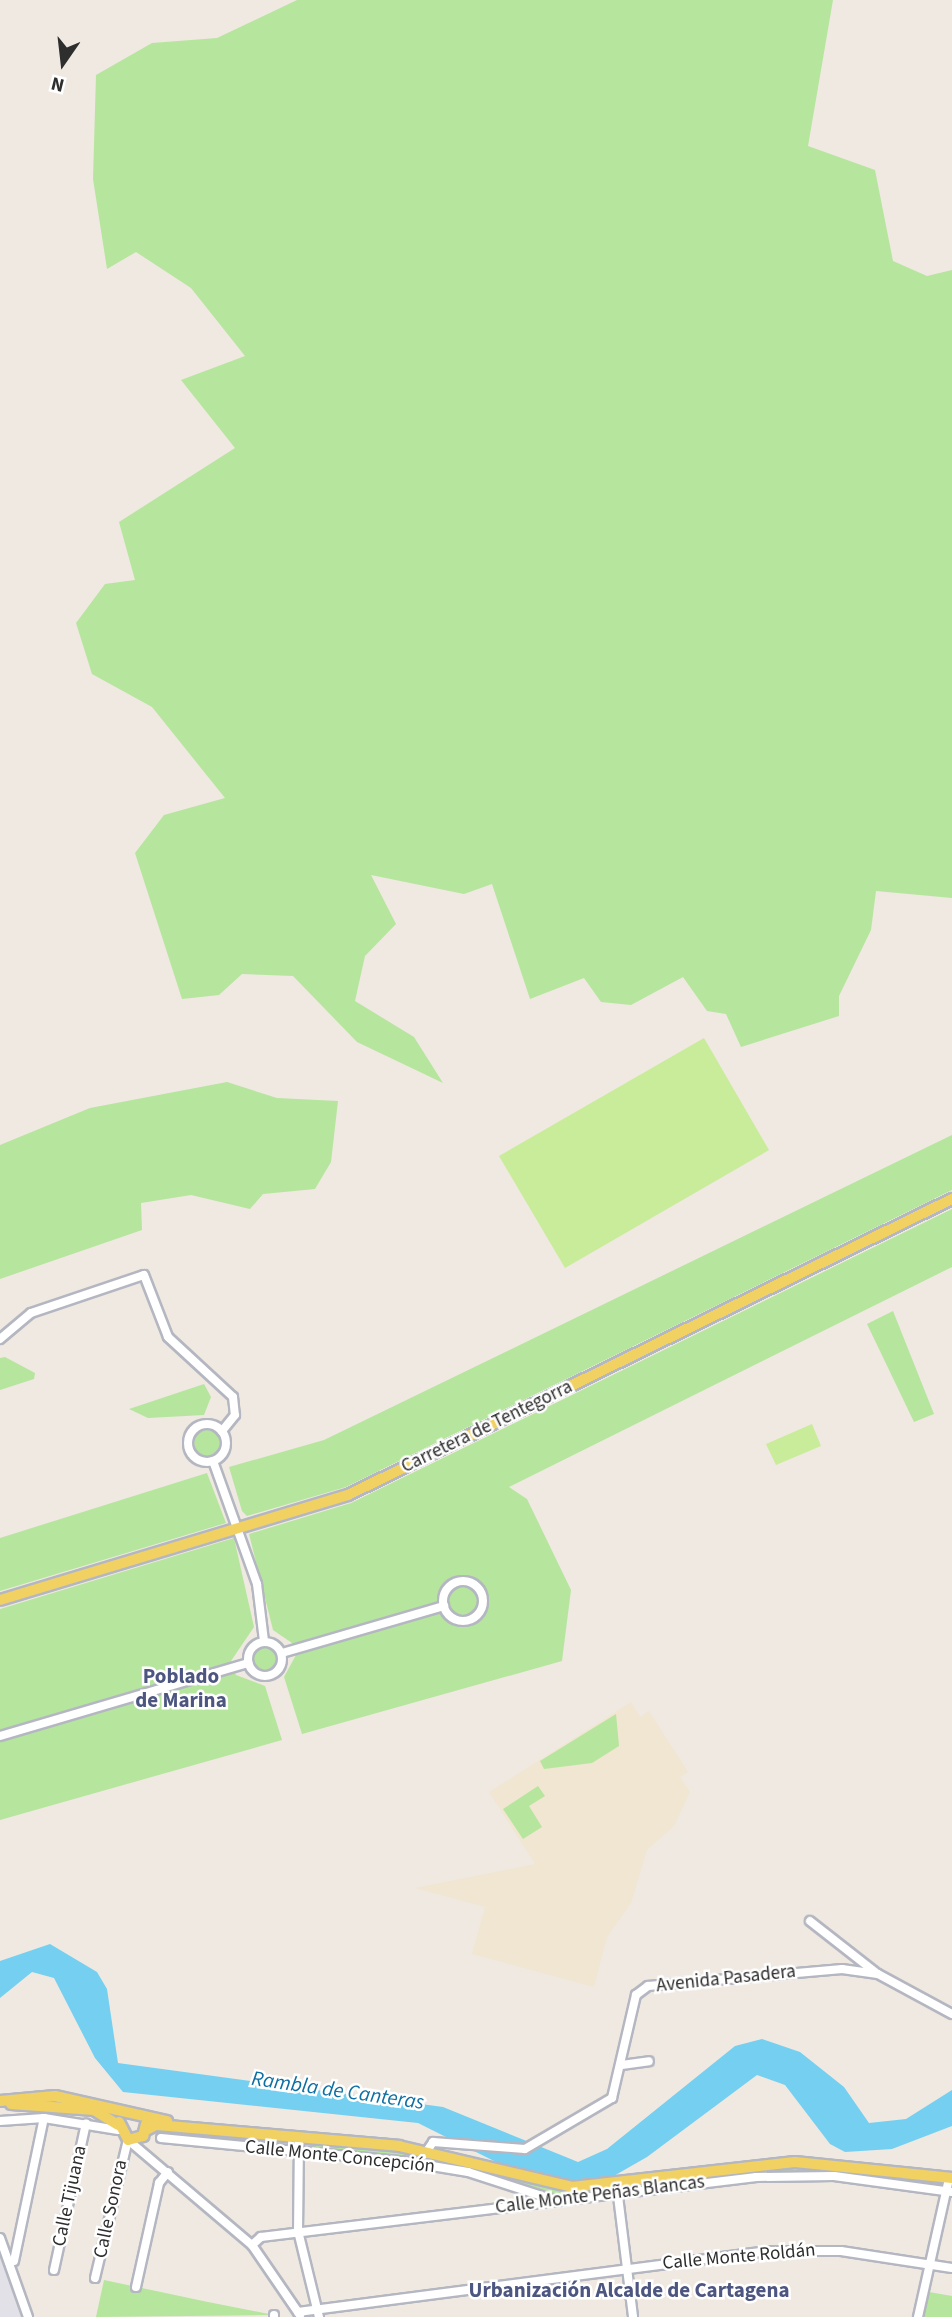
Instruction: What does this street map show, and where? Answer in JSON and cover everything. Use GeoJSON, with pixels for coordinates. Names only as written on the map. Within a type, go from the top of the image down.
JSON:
{"type":"FeatureCollection","features":[{"type":"Feature","properties":{"kind":"main road","name":"Carretera de Tentegorra"},"geometry":{"type":"LineString","coordinates":[[0,1600],[365,1487],[952,1199]]}},
{"type":"Feature","properties":{"kind":"main road","name":"Calle Monte Concepción"},"geometry":{"type":"LineString","coordinates":[[0,2104],[12,2098],[55,2096],[237,2132]]}},
{"type":"Feature","properties":{"kind":"main road"},"geometry":{"type":"LineString","coordinates":[[0,2104],[66,2106],[94,2110],[118,2127],[128,2140]]}},
{"type":"Feature","properties":{"kind":"main road"},"geometry":{"type":"LineString","coordinates":[[118,2127],[134,2113],[144,2133]]}},
{"type":"Feature","properties":{"kind":"main road","name":"Calle Monte Concepción"},"geometry":{"type":"LineString","coordinates":[[128,2140],[156,2125],[299,2138],[427,2151],[582,2186]]}},
{"type":"Feature","properties":{"kind":"main road","name":"Calle Monte Peñas Blancas"},"geometry":{"type":"LineString","coordinates":[[582,2186],[617,2188],[795,2162],[951,2178]]}},
{"type":"Feature","properties":{"kind":"street"},"geometry":{"type":"LineString","coordinates":[[0,1339],[32,1313],[144,1275],[168,1336],[233,1397],[235,1415],[222,1431]]}},
{"type":"Feature","properties":{"kind":"street"},"geometry":{"type":"LineString","coordinates":[[216,1462],[193,1456],[189,1437],[204,1424],[222,1431]]}},
{"type":"Feature","properties":{"kind":"street"},"geometry":{"type":"LineString","coordinates":[[216,1462],[226,1446],[222,1431]]}},
{"type":"Feature","properties":{"kind":"street"},"geometry":{"type":"LineString","coordinates":[[216,1462],[259,1594],[264,1641]]}},
{"type":"Feature","properties":{"kind":"street"},"geometry":{"type":"LineString","coordinates":[[264,1641],[251,1649],[248,1663],[255,1673],[272,1675],[282,1653],[444,1606],[466,1620],[481,1610],[483,1597],[476,1585],[458,1581],[446,1591],[444,1606]]}},
{"type":"Feature","properties":{"kind":"street"},"geometry":{"type":"LineString","coordinates":[[264,1641],[282,1653]]}},
{"type":"Feature","properties":{"kind":"street"},"geometry":{"type":"LineString","coordinates":[[0,1736],[248,1663]]}},
{"type":"Feature","properties":{"kind":"street"},"geometry":{"type":"LineString","coordinates":[[810,1921],[878,1974]]}},
{"type":"Feature","properties":{"kind":"street","name":"Avenida Pasadera"},"geometry":{"type":"LineString","coordinates":[[427,2151],[433,2142],[506,2150],[532,2147],[611,2098],[622,2065],[636,1995],[643,1988],[831,1969],[878,1974],[952,2014]]}},
{"type":"Feature","properties":{"kind":"street"},"geometry":{"type":"LineString","coordinates":[[622,2065],[649,2061]]}},
{"type":"Feature","properties":{"kind":"street"},"geometry":{"type":"LineString","coordinates":[[0,2121],[44,2118],[118,2127]]}},
{"type":"Feature","properties":{"kind":"street"},"geometry":{"type":"LineString","coordinates":[[14,2261],[44,2118]]}},
{"type":"Feature","properties":{"kind":"street","name":"Calle Tijuana"},"geometry":{"type":"LineString","coordinates":[[54,2270],[86,2123]]}},
{"type":"Feature","properties":{"kind":"street"},"geometry":{"type":"LineString","coordinates":[[144,2133],[153,2159]]}},
{"type":"Feature","properties":{"kind":"street","name":"Calle Monte Concepción"},"geometry":{"type":"LineString","coordinates":[[161,2137],[439,2167],[556,2201]]}},
{"type":"Feature","properties":{"kind":"street"},"geometry":{"type":"LineString","coordinates":[[299,2138],[298,2232],[319,2317]]}},
{"type":"Feature","properties":{"kind":"street"},"geometry":{"type":"LineString","coordinates":[[128,2140],[252,2245],[300,2315]]}},
{"type":"Feature","properties":{"kind":"street","name":"Calle Sonora"},"geometry":{"type":"LineString","coordinates":[[95,2278],[128,2140]]}},
{"type":"Feature","properties":{"kind":"street"},"geometry":{"type":"LineString","coordinates":[[136,2287],[159,2183],[168,2172]]}},
{"type":"Feature","properties":{"kind":"street","name":"Calle Monte Peñas Blancas"},"geometry":{"type":"LineString","coordinates":[[252,2245],[261,2237],[556,2201],[617,2188],[804,2174],[950,2191]]}},
{"type":"Feature","properties":{"kind":"street"},"geometry":{"type":"LineString","coordinates":[[918,2317],[951,2178]]}},
{"type":"Feature","properties":{"kind":"street"},"geometry":{"type":"LineString","coordinates":[[617,2188],[633,2317]]}},
{"type":"Feature","properties":{"kind":"street"},"geometry":{"type":"LineString","coordinates":[[0,2238],[28,2317]]}},
{"type":"Feature","properties":{"kind":"street","name":"Calle Monte Roldán"},"geometry":{"type":"LineString","coordinates":[[300,2315],[317,2307],[627,2268],[804,2250],[952,2269]]}},
{"type":"Feature","properties":{"kind":"shaded area"},"geometry":{"type":"Polygon","coordinates":[[[631,1702],[640,1717],[649,1711],[688,1772],[680,1777],[690,1792],[674,1826],[647,1850],[631,1903],[607,1937],[594,1987],[472,1954],[485,1907],[415,1888],[535,1864],[489,1792],[631,1702]]]}},
{"type":"Feature","properties":{"kind":"shaded area"},"geometry":{"type":"Polygon","coordinates":[[[0,2238],[28,2317],[0,2317],[0,2238]]]}},
{"type":"Feature","properties":{"kind":"green space"},"geometry":{"type":"Polygon","coordinates":[[[297,0],[833,0],[808,146],[875,170],[893,261],[927,276],[952,270],[952,898],[876,891],[871,930],[839,996],[839,1016],[741,1047],[726,1014],[707,1011],[683,977],[631,1005],[601,1002],[584,978],[530,999],[492,884],[464,894],[371,875],[396,924],[365,956],[355,1001],[414,1037],[443,1083],[357,1042],[293,976],[242,974],[219,995],[182,999],[135,853],[164,815],[225,798],[152,707],[92,674],[76,623],[105,584],[135,580],[119,522],[235,448],[181,380],[245,356],[191,288],[136,252],[107,269],[93,179],[96,75],[152,43],[217,38],[297,0]]]}},
{"type":"Feature","properties":{"kind":"green space"},"geometry":{"type":"Polygon","coordinates":[[[704,1038],[769,1150],[565,1268],[499,1156],[704,1038]]]}},
{"type":"Feature","properties":{"kind":"green space"},"geometry":{"type":"Polygon","coordinates":[[[227,1082],[277,1098],[338,1101],[331,1162],[315,1189],[263,1194],[250,1209],[191,1195],[141,1203],[142,1230],[0,1279],[0,1145],[90,1108],[227,1082]]]}},
{"type":"Feature","properties":{"kind":"green space"},"geometry":{"type":"Polygon","coordinates":[[[952,1135],[952,1190],[346,1487],[247,1516],[242,1511],[229,1467],[324,1440],[952,1135]]]}},
{"type":"Feature","properties":{"kind":"green space"},"geometry":{"type":"Polygon","coordinates":[[[952,1209],[952,1267],[509,1487],[527,1499],[571,1590],[562,1661],[302,1734],[284,1677],[296,1655],[292,1643],[273,1630],[249,1534],[351,1503],[952,1209]]]}},
{"type":"Feature","properties":{"kind":"green space"},"geometry":{"type":"Polygon","coordinates":[[[893,1311],[934,1414],[914,1422],[867,1324],[893,1311]]]}},
{"type":"Feature","properties":{"kind":"green space"},"geometry":{"type":"Polygon","coordinates":[[[5,1357],[35,1373],[34,1379],[0,1390],[0,1358],[5,1357]]]}},
{"type":"Feature","properties":{"kind":"green space"},"geometry":{"type":"Polygon","coordinates":[[[204,1384],[211,1397],[204,1415],[148,1418],[129,1409],[204,1384]]]}},
{"type":"Feature","properties":{"kind":"green space"},"geometry":{"type":"Polygon","coordinates":[[[812,1424],[821,1446],[776,1465],[766,1444],[812,1424]]]}},
{"type":"Feature","properties":{"kind":"green space"},"geometry":{"type":"Polygon","coordinates":[[[207,1430],[216,1434],[220,1443],[216,1452],[207,1456],[198,1452],[194,1443],[198,1434],[207,1430]]]}},
{"type":"Feature","properties":{"kind":"green space"},"geometry":{"type":"Polygon","coordinates":[[[207,1473],[226,1523],[0,1591],[0,1538],[207,1473]]]}},
{"type":"Feature","properties":{"kind":"green space"},"geometry":{"type":"Polygon","coordinates":[[[234,1538],[254,1627],[231,1661],[236,1675],[265,1686],[282,1740],[0,1820],[0,1609],[234,1538]]]}},
{"type":"Feature","properties":{"kind":"green space"},"geometry":{"type":"Polygon","coordinates":[[[265,1642],[277,1647],[282,1659],[277,1671],[265,1676],[253,1671],[248,1659],[253,1647],[265,1642]]]}},
{"type":"Feature","properties":{"kind":"green space"},"geometry":{"type":"Polygon","coordinates":[[[616,1714],[619,1746],[592,1763],[544,1769],[540,1761],[616,1714]]]}},
{"type":"Feature","properties":{"kind":"green space"},"geometry":{"type":"Polygon","coordinates":[[[538,1786],[545,1796],[529,1806],[542,1827],[523,1839],[503,1809],[538,1786]]]}},
{"type":"Feature","properties":{"kind":"green space"},"geometry":{"type":"Polygon","coordinates":[[[156,2126],[366,2143],[617,2182],[618,2193],[557,2201],[468,2172],[161,2138],[156,2126]]]}},
{"type":"Feature","properties":{"kind":"green space"},"geometry":{"type":"Polygon","coordinates":[[[783,2163],[952,2178],[952,2191],[814,2174],[632,2191],[631,2181],[783,2163]]]}},
{"type":"Feature","properties":{"kind":"green space"},"geometry":{"type":"Polygon","coordinates":[[[104,2280],[208,2302],[274,2315],[96,2317],[104,2280]]]}},
{"type":"Feature","properties":{"kind":"green space"},"geometry":{"type":"Polygon","coordinates":[[[929,2292],[952,2296],[952,2317],[923,2317],[929,2292]]]}},
{"type":"Feature","properties":{"kind":"water"},"geometry":{"type":"Polygon","coordinates":[[[50,1944],[97,1972],[107,1989],[118,2063],[443,2107],[578,2162],[607,2149],[735,2046],[762,2039],[800,2052],[844,2087],[869,2123],[906,2119],[952,2090],[952,2126],[892,2149],[845,2152],[830,2144],[785,2085],[757,2075],[647,2157],[598,2185],[582,2186],[520,2174],[418,2123],[123,2092],[95,2058],[54,1978],[32,1972],[0,1998],[0,1961],[50,1944]]]}},
{"type":"Feature","properties":{"kind":"district","name":"Poblado de Marina"},"geometry":{"type":"Point","coordinates":[181,1688]}},
{"type":"Feature","properties":{"kind":"district","name":"Urbanización Alcalde de Cartagena"},"geometry":{"type":"Point","coordinates":[629,2290]}},
{"type":"Feature","properties":{"kind":"water label","name":"Rambla de Canteras"},"geometry":{"type":"Point","coordinates":[338,2090]}}]}
